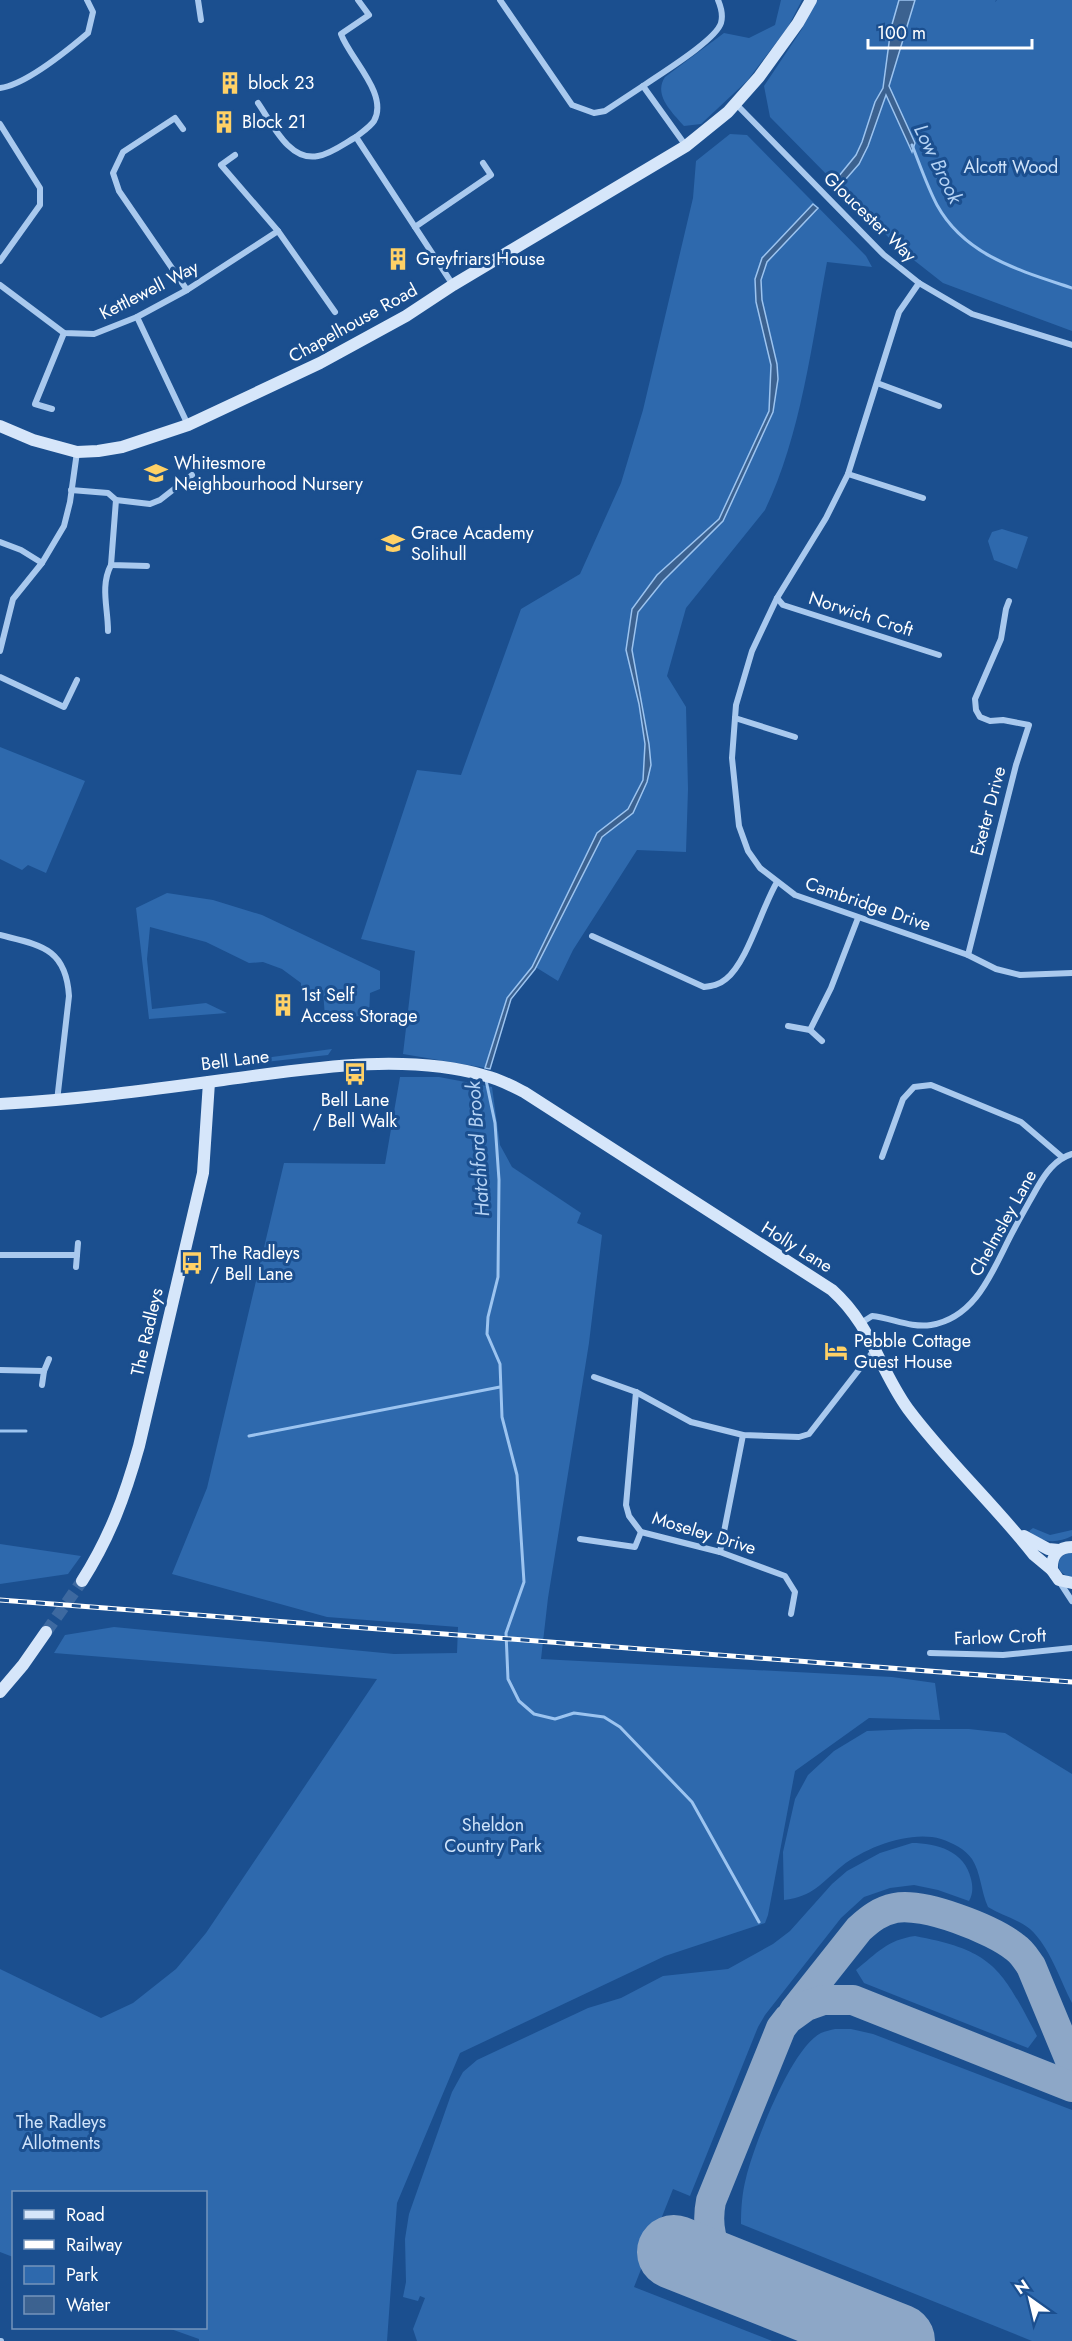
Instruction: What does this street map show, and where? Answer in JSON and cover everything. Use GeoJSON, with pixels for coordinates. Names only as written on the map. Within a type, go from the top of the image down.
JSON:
{"type":"FeatureCollection","features":[{"type":"Feature","properties":{"kind":"street"},"geometry":{"type":"LineString","coordinates":[[0,88],[15,85],[88,33],[93,12],[87,0]]}},
{"type":"Feature","properties":{"kind":"street"},"geometry":{"type":"LineString","coordinates":[[198,0],[201,20]]}},
{"type":"Feature","properties":{"kind":"street"},"geometry":{"type":"LineString","coordinates":[[258,104],[289,148],[307,156],[319,156],[356,137],[374,121],[378,107],[375,89],[346,48],[341,34],[369,15],[358,0]]}},
{"type":"Feature","properties":{"kind":"street"},"geometry":{"type":"LineString","coordinates":[[500,0],[572,105],[594,113],[605,111],[713,36],[721,24],[722,12],[718,0]]}},
{"type":"Feature","properties":{"kind":"street","name":"Chapelhouse Road"},"geometry":{"type":"LineString","coordinates":[[0,426],[33,440],[77,452],[98,452],[122,447],[188,425],[271,388],[329,358],[405,316],[686,146],[736,104],[782,47],[811,0]]}},
{"type":"Feature","properties":{"kind":"street"},"geometry":{"type":"LineString","coordinates":[[643,86],[686,146]]}},
{"type":"Feature","properties":{"kind":"street","name":"Gloucester Way"},"geometry":{"type":"LineString","coordinates":[[736,104],[884,255],[919,283],[972,314],[1072,345]]}},
{"type":"Feature","properties":{"kind":"street"},"geometry":{"type":"LineString","coordinates":[[183,129],[176,118],[123,152],[113,173],[119,191],[187,290]]}},
{"type":"Feature","properties":{"kind":"street"},"geometry":{"type":"LineString","coordinates":[[0,124],[40,188],[41,196],[40,206],[0,261]]}},
{"type":"Feature","properties":{"kind":"street"},"geometry":{"type":"LineString","coordinates":[[356,137],[453,285]]}},
{"type":"Feature","properties":{"kind":"street"},"geometry":{"type":"LineString","coordinates":[[234,155],[221,165],[278,231],[335,312]]}},
{"type":"Feature","properties":{"kind":"street"},"geometry":{"type":"LineString","coordinates":[[415,226],[491,175],[483,163]]}},
{"type":"Feature","properties":{"kind":"street","name":"Kettlewell Way"},"geometry":{"type":"LineString","coordinates":[[64,333],[94,334],[137,317],[187,290],[278,231]]}},
{"type":"Feature","properties":{"kind":"street","name":"Cambridge Drive"},"geometry":{"type":"LineString","coordinates":[[919,283],[899,312],[849,474],[826,518],[777,598],[752,651],[736,705],[732,758],[739,826],[748,851],[760,868],[795,895],[968,955],[996,969],[1020,975],[1072,973]]}},
{"type":"Feature","properties":{"kind":"street"},"geometry":{"type":"LineString","coordinates":[[0,285],[64,333],[34,404],[52,409]]}},
{"type":"Feature","properties":{"kind":"street"},"geometry":{"type":"LineString","coordinates":[[137,317],[188,425]]}},
{"type":"Feature","properties":{"kind":"street"},"geometry":{"type":"LineString","coordinates":[[877,383],[939,406]]}},
{"type":"Feature","properties":{"kind":"street"},"geometry":{"type":"LineString","coordinates":[[0,651],[13,599],[42,563],[64,526],[77,452]]}},
{"type":"Feature","properties":{"kind":"street"},"geometry":{"type":"LineString","coordinates":[[849,474],[923,498]]}},
{"type":"Feature","properties":{"kind":"street"},"geometry":{"type":"LineString","coordinates":[[71,490],[108,492],[116,500],[150,504],[192,475]]}},
{"type":"Feature","properties":{"kind":"street"},"geometry":{"type":"LineString","coordinates":[[169,492],[172,500]]}},
{"type":"Feature","properties":{"kind":"street"},"geometry":{"type":"LineString","coordinates":[[108,631],[108,611],[104,588],[111,565],[116,500]]}},
{"type":"Feature","properties":{"kind":"street"},"geometry":{"type":"LineString","coordinates":[[0,542],[21,550],[42,563]]}},
{"type":"Feature","properties":{"kind":"street"},"geometry":{"type":"LineString","coordinates":[[111,565],[147,566]]}},
{"type":"Feature","properties":{"kind":"street","name":"Norwich Croft"},"geometry":{"type":"LineString","coordinates":[[777,598],[783,605],[939,655]]}},
{"type":"Feature","properties":{"kind":"street","name":"Exeter Drive"},"geometry":{"type":"LineString","coordinates":[[968,955],[1016,765],[1029,725],[1003,720],[990,721],[980,717],[976,710],[975,699],[1001,639],[1009,601]]}},
{"type":"Feature","properties":{"kind":"street"},"geometry":{"type":"LineString","coordinates":[[0,677],[64,708],[77,680]]}},
{"type":"Feature","properties":{"kind":"street"},"geometry":{"type":"LineString","coordinates":[[735,718],[795,737]]}},
{"type":"Feature","properties":{"kind":"street"},"geometry":{"type":"LineString","coordinates":[[592,936],[704,987],[719,984],[728,978],[748,948],[765,901],[777,882]]}},
{"type":"Feature","properties":{"kind":"street"},"geometry":{"type":"LineString","coordinates":[[810,1030],[831,988],[858,918]]}},
{"type":"Feature","properties":{"kind":"street"},"geometry":{"type":"LineString","coordinates":[[0,935],[27,940],[45,948],[63,968],[69,996],[57,1101]]}},
{"type":"Feature","properties":{"kind":"street"},"geometry":{"type":"LineString","coordinates":[[788,1026],[810,1030],[822,1041]]}},
{"type":"Feature","properties":{"kind":"street","name":"Bell Lane"},"geometry":{"type":"LineString","coordinates":[[0,1104],[57,1101],[344,1066],[416,1065],[488,1076]]}},
{"type":"Feature","properties":{"kind":"street","name":"Holly Lane"},"geometry":{"type":"LineString","coordinates":[[488,1076],[524,1092],[832,1290],[848,1305],[861,1323],[894,1387],[908,1408],[1014,1528],[1034,1554],[1055,1575]]}},
{"type":"Feature","properties":{"kind":"street","name":"The Radleys"},"geometry":{"type":"LineString","coordinates":[[82,1581],[111,1530],[127,1488],[139,1446],[203,1173],[209,1082]]}},
{"type":"Feature","properties":{"kind":"street"},"geometry":{"type":"LineString","coordinates":[[882,1157],[903,1099],[914,1087],[931,1085],[1022,1122],[1062,1157],[1072,1154]]}},
{"type":"Feature","properties":{"kind":"street","name":"Chelmsley Lane"},"geometry":{"type":"LineString","coordinates":[[861,1323],[872,1316],[901,1323],[932,1325],[957,1316],[987,1284],[1041,1181],[1062,1157]]}},
{"type":"Feature","properties":{"kind":"street"},"geometry":{"type":"LineString","coordinates":[[76,1267],[78,1243]]}},
{"type":"Feature","properties":{"kind":"street"},"geometry":{"type":"LineString","coordinates":[[0,1255],[77,1255]]}},
{"type":"Feature","properties":{"kind":"street"},"geometry":{"type":"LineString","coordinates":[[594,1377],[636,1392],[692,1422],[742,1434],[798,1437],[809,1434],[875,1349]]}},
{"type":"Feature","properties":{"kind":"street"},"geometry":{"type":"LineString","coordinates":[[42,1385],[49,1359]]}},
{"type":"Feature","properties":{"kind":"street"},"geometry":{"type":"LineString","coordinates":[[0,1370],[44,1371]]}},
{"type":"Feature","properties":{"kind":"street","name":"Moseley Drive"},"geometry":{"type":"LineString","coordinates":[[636,1392],[626,1505],[629,1516],[641,1532],[720,1552],[785,1576],[795,1592],[791,1614]]}},
{"type":"Feature","properties":{"kind":"street"},"geometry":{"type":"LineString","coordinates":[[720,1552],[742,1434]]}},
{"type":"Feature","properties":{"kind":"street","name":"Holly Lane"},"geometry":{"type":"LineString","coordinates":[[1014,1528],[1033,1543],[1048,1549],[1067,1547]]}},
{"type":"Feature","properties":{"kind":"street"},"geometry":{"type":"LineString","coordinates":[[580,1539],[635,1547],[641,1532]]}},
{"type":"Feature","properties":{"kind":"street","name":"Holly Lane"},"geometry":{"type":"LineString","coordinates":[[1055,1575],[1053,1557],[1067,1547]]}},
{"type":"Feature","properties":{"kind":"street"},"geometry":{"type":"LineString","coordinates":[[1055,1575],[1072,1583]]}},
{"type":"Feature","properties":{"kind":"street"},"geometry":{"type":"LineString","coordinates":[[1055,1575],[1072,1601]]}},
{"type":"Feature","properties":{"kind":"street"},"geometry":{"type":"LineString","coordinates":[[0,1692],[23,1665],[46,1632]]}},
{"type":"Feature","properties":{"kind":"street","name":"Farlow Croft"},"geometry":{"type":"LineString","coordinates":[[930,1653],[1003,1655],[1072,1648]]}},
{"type":"Feature","properties":{"kind":"green space"},"geometry":{"type":"Polygon","coordinates":[[[781,0],[802,0],[788,27],[747,81],[701,124],[684,126],[663,97],[661,90],[665,77],[724,33],[749,38],[775,25],[781,0]]]}},
{"type":"Feature","properties":{"kind":"green space","name":"Alcott Wood"},"geometry":{"type":"Polygon","coordinates":[[[816,0],[996,0],[995,2],[997,0],[1072,0],[1072,331],[943,283],[901,250],[770,117],[764,86],[802,29],[816,0]]]}},
{"type":"Feature","properties":{"kind":"green space"},"geometry":{"type":"Polygon","coordinates":[[[730,134],[747,135],[866,256],[872,267],[827,262],[804,388],[788,451],[777,481],[765,510],[686,608],[667,676],[686,707],[688,789],[686,852],[637,850],[573,950],[558,981],[537,968],[532,969],[509,996],[486,1068],[403,1054],[415,951],[361,939],[417,770],[461,775],[521,609],[580,574],[621,483],[643,410],[693,198],[696,161],[730,134]]]}},
{"type":"Feature","properties":{"kind":"green space"},"geometry":{"type":"Polygon","coordinates":[[[1002,529],[1028,537],[1017,569],[994,560],[988,541],[992,532],[1002,529]]]}},
{"type":"Feature","properties":{"kind":"green space"},"geometry":{"type":"Polygon","coordinates":[[[0,747],[85,781],[46,873],[28,865],[22,870],[0,859],[0,747]]]}},
{"type":"Feature","properties":{"kind":"green space"},"geometry":{"type":"Polygon","coordinates":[[[167,893],[213,900],[262,915],[380,971],[380,989],[370,993],[369,1017],[351,1016],[350,1020],[325,1018],[323,990],[301,992],[301,983],[282,969],[263,962],[249,963],[206,942],[150,927],[147,959],[152,1009],[206,1003],[227,1013],[149,1019],[136,908],[167,893]]]}},
{"type":"Feature","properties":{"kind":"green space"},"geometry":{"type":"Polygon","coordinates":[[[332,1049],[328,1055],[256,1063],[257,1059],[332,1049]]]}},
{"type":"Feature","properties":{"kind":"green space","name":"Sheldon Country Park"},"geometry":{"type":"Polygon","coordinates":[[[400,1077],[439,1077],[492,1087],[500,1145],[512,1167],[581,1213],[577,1223],[602,1235],[589,1343],[548,1598],[541,1659],[892,1677],[935,1683],[940,1720],[869,1718],[795,1771],[765,1923],[665,1956],[460,2053],[397,2203],[387,2341],[199,2341],[199,2339],[171,2329],[207,2329],[207,2191],[12,2191],[12,2257],[0,2252],[0,1969],[101,2018],[133,2003],[176,1969],[206,1933],[377,1679],[54,1653],[65,1635],[114,1627],[394,1654],[457,1653],[458,1627],[327,1617],[172,1574],[207,1488],[284,1163],[385,1164],[400,1077]]]}},
{"type":"Feature","properties":{"kind":"green space"},"geometry":{"type":"Polygon","coordinates":[[[1033,1528],[1050,1535],[1072,1530],[1072,1536],[1055,1541],[1044,1540],[1029,1531],[1033,1528]]]}},
{"type":"Feature","properties":{"kind":"green space"},"geometry":{"type":"Polygon","coordinates":[[[0,1544],[81,1556],[68,1574],[0,1584],[0,1544]]]}},
{"type":"Feature","properties":{"kind":"green space"},"geometry":{"type":"Polygon","coordinates":[[[1072,1552],[1072,1577],[1062,1573],[1058,1564],[1062,1556],[1072,1552]]]}},
{"type":"Feature","properties":{"kind":"green space"},"geometry":{"type":"Polygon","coordinates":[[[969,1729],[1005,1733],[1072,1774],[1072,2003],[1049,1954],[1037,1936],[1025,1926],[988,1907],[972,1859],[962,1849],[941,1839],[916,1837],[903,1839],[863,1852],[810,1892],[784,1900],[783,1852],[795,1799],[808,1775],[834,1751],[867,1731],[969,1729]]]}},
{"type":"Feature","properties":{"kind":"green space"},"geometry":{"type":"Polygon","coordinates":[[[912,1843],[940,1847],[956,1855],[963,1862],[972,1882],[969,1901],[938,1890],[914,1885],[890,1888],[864,1897],[841,1918],[758,2027],[690,2196],[673,2189],[634,2287],[772,2341],[417,2341],[413,2329],[425,2298],[420,2296],[418,2301],[403,2297],[406,2282],[405,2239],[409,2214],[452,2092],[463,2072],[477,2060],[588,2008],[621,1998],[663,1976],[728,1969],[773,1944],[790,1931],[832,1884],[847,1871],[880,1853],[912,1843]]]}},
{"type":"Feature","properties":{"kind":"green space"},"geometry":{"type":"Polygon","coordinates":[[[915,1936],[962,1948],[979,1956],[992,1966],[1014,1994],[1037,2036],[1028,2048],[864,1983],[856,1970],[890,1944],[915,1936]]]}},
{"type":"Feature","properties":{"kind":"green space"},"geometry":{"type":"Polygon","coordinates":[[[835,2029],[851,2029],[873,2034],[1072,2110],[1072,2341],[1032,2341],[741,2224],[746,2178],[775,2099],[786,2077],[809,2042],[821,2033],[835,2029]]]}},
{"type":"Feature","properties":{"kind":"water"},"geometry":{"type":"Polygon","coordinates":[[[899,0],[915,0],[889,86],[915,143],[912,152],[886,95],[868,146],[859,164],[839,187],[834,182],[856,155],[875,102],[883,88],[891,28],[899,0]]]}},
{"type":"Feature","properties":{"kind":"water"},"geometry":{"type":"Polygon","coordinates":[[[813,204],[818,208],[767,262],[761,280],[762,300],[777,364],[778,379],[773,412],[723,521],[663,581],[638,612],[632,650],[649,744],[651,765],[647,782],[633,813],[602,837],[535,969],[511,999],[490,1069],[485,1068],[507,998],[532,967],[597,833],[628,809],[643,780],[645,744],[639,704],[626,650],[632,609],[657,575],[719,519],[769,411],[771,365],[756,302],[755,279],[762,258],[813,204]]]}},
{"type":"Feature","properties":{"kind":"waterway","name":"Low Brook"},"geometry":{"type":"LineString","coordinates":[[912,145],[937,205],[949,223],[963,237],[979,249],[1014,268],[1072,288]]}},
{"type":"Feature","properties":{"kind":"waterway","name":"Hatchford Brook"},"geometry":{"type":"LineString","coordinates":[[486,1080],[495,1123],[499,1180],[498,1277],[488,1317],[487,1334],[500,1364],[502,1417],[517,1475],[524,1582],[506,1633],[508,1679],[519,1701],[534,1714],[555,1719],[574,1713],[604,1717],[620,1727],[692,1802],[759,1922]]}},
{"type":"Feature","properties":{"kind":"waterway"},"geometry":{"type":"LineString","coordinates":[[249,1436],[500,1387]]}},
{"type":"Feature","properties":{"kind":"waterway"},"geometry":{"type":"LineString","coordinates":[[0,1431],[26,1431]]}},
{"type":"Feature","properties":{"kind":"taxiway"},"geometry":{"type":"LineString","coordinates":[[794,2011],[867,1922],[890,1909],[907,1907],[922,1909],[975,1925],[1020,1952],[1031,1966],[1072,2065]]}},
{"type":"Feature","properties":{"kind":"taxiway"},"geometry":{"type":"LineString","coordinates":[[738,2277],[723,2261],[713,2243],[709,2223],[711,2201],[781,2028],[788,2019],[806,2006],[823,2000],[853,2000],[1072,2087]]}},
{"type":"Feature","properties":{"kind":"runway"},"geometry":{"type":"LineString","coordinates":[[674,2252],[898,2341]]}},
{"type":"Feature","properties":{"kind":"tunnel"},"geometry":{"type":"LineString","coordinates":[[46,1632],[82,1581]]}},
{"type":"Feature","properties":{"kind":"railway"},"geometry":{"type":"LineString","coordinates":[[0,1600],[1072,1682]]}},
{"type":"Feature","properties":{"kind":"place","name":"block 23"},"geometry":{"type":"Point","coordinates":[230,83]}},
{"type":"Feature","properties":{"kind":"place","name":"Block 21"},"geometry":{"type":"Point","coordinates":[224,122]}},
{"type":"Feature","properties":{"kind":"place","name":"Greyfriars House"},"geometry":{"type":"Point","coordinates":[398,259]}},
{"type":"Feature","properties":{"kind":"place","name":"Whitesmore Neighbourhood Nursery"},"geometry":{"type":"Point","coordinates":[156,473]}},
{"type":"Feature","properties":{"kind":"place","name":"Grace Academy Solihull"},"geometry":{"type":"Point","coordinates":[393,543]}},
{"type":"Feature","properties":{"kind":"place","name":"1st Self Access Storage"},"geometry":{"type":"Point","coordinates":[283,1005]}},
{"type":"Feature","properties":{"kind":"place","name":"Bell Lane / Bell Walk"},"geometry":{"type":"Point","coordinates":[355,1074]}},
{"type":"Feature","properties":{"kind":"place","name":"The Radleys / Bell Lane"},"geometry":{"type":"Point","coordinates":[192,1263]}},
{"type":"Feature","properties":{"kind":"place","name":"Pebble Cottage Guest House"},"geometry":{"type":"Point","coordinates":[836,1351]}},
{"type":"Feature","properties":{"kind":"park label","name":"The Radleys Allotments"},"geometry":{"type":"Point","coordinates":[61,2132]}}]}
